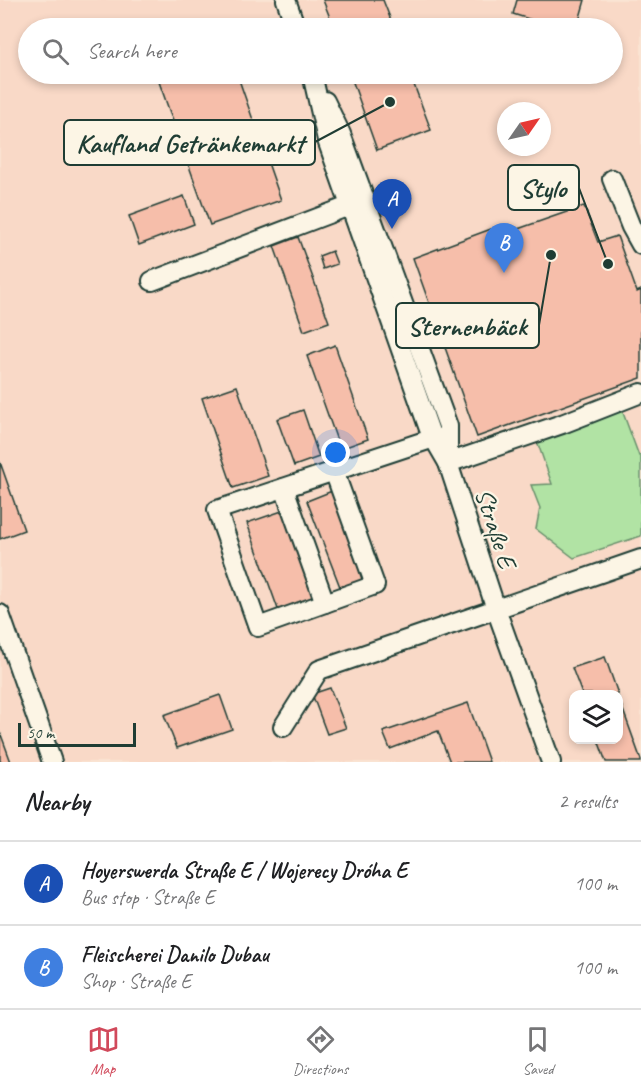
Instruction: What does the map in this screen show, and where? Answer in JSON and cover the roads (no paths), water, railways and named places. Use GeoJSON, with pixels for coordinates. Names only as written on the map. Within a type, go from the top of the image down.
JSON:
{"type":"FeatureCollection","features":[{"type":"Feature","properties":{"kind":"street"},"geometry":{"type":"LineString","coordinates":[[286,0],[292,18]]}},
{"type":"Feature","properties":{"kind":"street","name":"Straße E"},"geometry":{"type":"LineString","coordinates":[[314,84],[327,140],[349,206],[434,438],[448,463],[496,609],[551,762]]}},
{"type":"Feature","properties":{"kind":"street","name":"Straße E"},"geometry":{"type":"LineString","coordinates":[[317,84],[341,134],[448,426],[448,463]]}},
{"type":"Feature","properties":{"kind":"street"},"geometry":{"type":"LineString","coordinates":[[612,179],[631,227],[641,245]]}},
{"type":"Feature","properties":{"kind":"street"},"geometry":{"type":"LineString","coordinates":[[152,281],[349,206]]}},
{"type":"Feature","properties":{"kind":"street"},"geometry":{"type":"LineString","coordinates":[[448,463],[562,424],[641,393]]}},
{"type":"Feature","properties":{"kind":"street"},"geometry":{"type":"LineString","coordinates":[[334,471],[375,585],[258,627],[217,510],[284,488],[334,471],[434,438]]}},
{"type":"Feature","properties":{"kind":"street"},"geometry":{"type":"LineString","coordinates":[[284,488],[325,603]]}},
{"type":"Feature","properties":{"kind":"street"},"geometry":{"type":"LineString","coordinates":[[283,727],[319,670],[641,559]]}},
{"type":"Feature","properties":{"kind":"street"},"geometry":{"type":"LineString","coordinates":[[0,614],[52,762]]}},
{"type":"Feature","properties":{"kind":"place","name":"Kaufland Getränkemarkt"},"geometry":{"type":"Point","coordinates":[390,102]}},
{"type":"Feature","properties":{"kind":"place","name":"Hoyerswerda Straße E / Wojerecy Dróha E"},"geometry":{"type":"Point","coordinates":[392,229]}},
{"type":"Feature","properties":{"kind":"place","name":"Sternenbäck"},"geometry":{"type":"Point","coordinates":[551,255]}},
{"type":"Feature","properties":{"kind":"place","name":"Stylo"},"geometry":{"type":"Point","coordinates":[608,264]}},
{"type":"Feature","properties":{"kind":"place","name":"Fleischerei Danilo Dubau"},"geometry":{"type":"Point","coordinates":[504,273]}}]}
